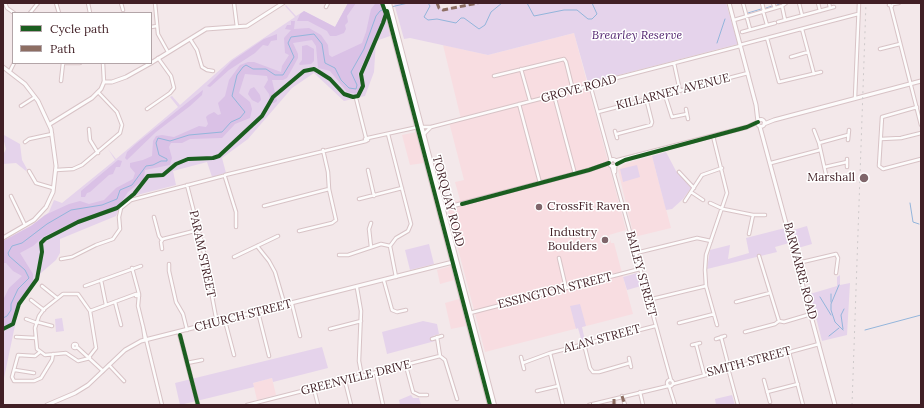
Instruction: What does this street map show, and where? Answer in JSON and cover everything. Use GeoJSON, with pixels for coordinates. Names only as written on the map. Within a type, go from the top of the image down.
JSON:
{"type":"FeatureCollection","features":[{"type":"Feature","properties":{"kind":"main road","name":"TORQUAY ROAD"},"geometry":{"type":"LineString","coordinates":[[385,3],[390,13]]}},
{"type":"Feature","properties":{"kind":"main road","name":"TORQUAY ROAD"},"geometry":{"type":"LineString","coordinates":[[389,3],[390,13],[442,209]]}},
{"type":"Feature","properties":{"kind":"main road","name":"TORQUAY ROAD"},"geometry":{"type":"LineString","coordinates":[[420,127],[424,134],[490,405]]}},
{"type":"Feature","properties":{"kind":"main road","name":"TORQUAY ROAD"},"geometry":{"type":"LineString","coordinates":[[455,262],[494,405]]}},
{"type":"Feature","properties":{"kind":"street"},"geometry":{"type":"LineString","coordinates":[[31,12],[38,3]]}},
{"type":"Feature","properties":{"kind":"street"},"geometry":{"type":"LineString","coordinates":[[121,3],[123,10]]}},
{"type":"Feature","properties":{"kind":"street"},"geometry":{"type":"LineString","coordinates":[[155,3],[158,34],[168,52]]}},
{"type":"Feature","properties":{"kind":"street"},"geometry":{"type":"LineString","coordinates":[[234,3],[237,28]]}},
{"type":"Feature","properties":{"kind":"street"},"geometry":{"type":"LineString","coordinates":[[152,62],[190,38],[210,28],[237,28],[251,25],[282,3]]}},
{"type":"Feature","properties":{"kind":"street"},"geometry":{"type":"LineString","coordinates":[[326,7],[328,3]]}},
{"type":"Feature","properties":{"kind":"street","name":"BARWARRE ROAD"},"geometry":{"type":"LineString","coordinates":[[729,3],[835,405]]}},
{"type":"Feature","properties":{"kind":"street"},"geometry":{"type":"LineString","coordinates":[[742,3],[750,30]]}},
{"type":"Feature","properties":{"kind":"street"},"geometry":{"type":"LineString","coordinates":[[762,3],[767,25]]}},
{"type":"Feature","properties":{"kind":"street"},"geometry":{"type":"LineString","coordinates":[[774,3],[775,8]]}},
{"type":"Feature","properties":{"kind":"street"},"geometry":{"type":"LineString","coordinates":[[733,19],[782,6],[786,3]]}},
{"type":"Feature","properties":{"kind":"street"},"geometry":{"type":"LineString","coordinates":[[799,3],[802,15]]}},
{"type":"Feature","properties":{"kind":"street"},"geometry":{"type":"LineString","coordinates":[[818,3],[820,11]]}},
{"type":"Feature","properties":{"kind":"street"},"geometry":{"type":"LineString","coordinates":[[829,3],[830,8]]}},
{"type":"Feature","properties":{"kind":"street"},"geometry":{"type":"LineString","coordinates":[[855,99],[859,3]]}},
{"type":"Feature","properties":{"kind":"street"},"geometry":{"type":"LineString","coordinates":[[899,3],[892,4],[900,44],[921,125]]}},
{"type":"Feature","properties":{"kind":"street"},"geometry":{"type":"LineString","coordinates":[[4,6],[13,12]]}},
{"type":"Feature","properties":{"kind":"street"},"geometry":{"type":"LineString","coordinates":[[782,6],[785,20]]}},
{"type":"Feature","properties":{"kind":"street"},"geometry":{"type":"LineString","coordinates":[[778,22],[834,7]]}},
{"type":"Feature","properties":{"kind":"street","name":"GROVE ROAD"},"geometry":{"type":"LineString","coordinates":[[62,259],[72,257],[96,245],[113,239],[120,229],[120,211],[124,205],[131,200],[374,137],[420,127],[431,127],[588,86],[591,88],[597,83],[858,14]]}},
{"type":"Feature","properties":{"kind":"street"},"geometry":{"type":"LineString","coordinates":[[742,32],[775,23]]}},
{"type":"Feature","properties":{"kind":"street"},"geometry":{"type":"LineString","coordinates":[[152,27],[157,26]]}},
{"type":"Feature","properties":{"kind":"street"},"geometry":{"type":"LineString","coordinates":[[802,29],[814,74]]}},
{"type":"Feature","properties":{"kind":"street"},"geometry":{"type":"LineString","coordinates":[[190,38],[202,67],[213,71]]}},
{"type":"Feature","properties":{"kind":"street"},"geometry":{"type":"LineString","coordinates":[[767,38],[779,82],[821,72]]}},
{"type":"Feature","properties":{"kind":"street"},"geometry":{"type":"LineString","coordinates":[[880,49],[900,44]]}},
{"type":"Feature","properties":{"kind":"street"},"geometry":{"type":"LineString","coordinates":[[791,57],[808,52]]}},
{"type":"Feature","properties":{"kind":"street"},"geometry":{"type":"LineString","coordinates":[[147,109],[170,93],[174,88],[171,76],[158,58]]}},
{"type":"Feature","properties":{"kind":"street"},"geometry":{"type":"LineString","coordinates":[[494,76],[564,59],[573,90]]}},
{"type":"Feature","properties":{"kind":"street"},"geometry":{"type":"LineString","coordinates":[[674,63],[680,91]]}},
{"type":"Feature","properties":{"kind":"street"},"geometry":{"type":"LineString","coordinates":[[10,71],[14,64]]}},
{"type":"Feature","properties":{"kind":"street"},"geometry":{"type":"LineString","coordinates":[[61,80],[63,64]]}},
{"type":"Feature","properties":{"kind":"street"},"geometry":{"type":"LineString","coordinates":[[50,124],[78,107],[98,92],[104,82],[103,64]]}},
{"type":"Feature","properties":{"kind":"street"},"geometry":{"type":"LineString","coordinates":[[104,82],[120,80],[149,64]]}},
{"type":"Feature","properties":{"kind":"street"},"geometry":{"type":"LineString","coordinates":[[3,68],[10,71],[36,96],[50,124],[56,170],[50,201],[43,211],[34,220],[3,238]]}},
{"type":"Feature","properties":{"kind":"street"},"geometry":{"type":"LineString","coordinates":[[521,69],[530,101]]}},
{"type":"Feature","properties":{"kind":"street","name":"KILLARNEY AVENUE"},"geometry":{"type":"LineString","coordinates":[[598,112],[646,98],[665,95],[748,73]]}},
{"type":"Feature","properties":{"kind":"street"},"geometry":{"type":"LineString","coordinates":[[442,209],[921,81]]}},
{"type":"Feature","properties":{"kind":"street","name":"BAILEY STREET"},"geometry":{"type":"LineString","coordinates":[[591,88],[613,163],[675,405]]}},
{"type":"Feature","properties":{"kind":"street"},"geometry":{"type":"LineString","coordinates":[[56,170],[77,168],[118,136],[122,127],[117,112],[98,92]]}},
{"type":"Feature","properties":{"kind":"street"},"geometry":{"type":"LineString","coordinates":[[554,95],[575,174]]}},
{"type":"Feature","properties":{"kind":"street"},"geometry":{"type":"LineString","coordinates":[[665,95],[672,117],[687,114]]}},
{"type":"Feature","properties":{"kind":"street"},"geometry":{"type":"LineString","coordinates":[[21,106],[36,96]]}},
{"type":"Feature","properties":{"kind":"street"},"geometry":{"type":"LineString","coordinates":[[356,98],[367,139]]}},
{"type":"Feature","properties":{"kind":"street"},"geometry":{"type":"LineString","coordinates":[[616,134],[651,126],[652,122],[646,98]]}},
{"type":"Feature","properties":{"kind":"street"},"geometry":{"type":"LineString","coordinates":[[519,104],[540,183]]}},
{"type":"Feature","properties":{"kind":"street"},"geometry":{"type":"LineString","coordinates":[[916,107],[882,117],[879,162],[880,168],[921,159]]}},
{"type":"Feature","properties":{"kind":"street"},"geometry":{"type":"LineString","coordinates":[[686,109],[688,119]]}},
{"type":"Feature","properties":{"kind":"street"},"geometry":{"type":"LineString","coordinates":[[424,134],[431,127]]}},
{"type":"Feature","properties":{"kind":"street"},"geometry":{"type":"LineString","coordinates":[[90,129],[90,140],[98,153]]}},
{"type":"Feature","properties":{"kind":"street"},"geometry":{"type":"LineString","coordinates":[[814,130],[819,143],[827,178]]}},
{"type":"Feature","properties":{"kind":"street"},"geometry":{"type":"LineString","coordinates":[[848,140],[849,130]]}},
{"type":"Feature","properties":{"kind":"street"},"geometry":{"type":"LineString","coordinates":[[25,142],[29,139],[52,134]]}},
{"type":"Feature","properties":{"kind":"street"},"geometry":{"type":"LineString","coordinates":[[388,134],[411,227],[396,238],[390,246],[396,277]]}},
{"type":"Feature","properties":{"kind":"street"},"geometry":{"type":"LineString","coordinates":[[881,139],[901,138],[921,134]]}},
{"type":"Feature","properties":{"kind":"street"},"geometry":{"type":"LineString","coordinates":[[819,143],[848,135]]}},
{"type":"Feature","properties":{"kind":"street"},"geometry":{"type":"LineString","coordinates":[[713,136],[727,193],[723,209],[711,241],[705,265],[706,286],[717,325]]}},
{"type":"Feature","properties":{"kind":"street"},"geometry":{"type":"LineString","coordinates":[[299,231],[335,221],[336,217],[329,189],[328,172],[323,150]]}},
{"type":"Feature","properties":{"kind":"street"},"geometry":{"type":"LineString","coordinates":[[771,163],[820,150]]}},
{"type":"Feature","properties":{"kind":"street"},"geometry":{"type":"LineString","coordinates":[[825,167],[847,160],[847,167]]}},
{"type":"Feature","properties":{"kind":"street"},"geometry":{"type":"LineString","coordinates":[[685,201],[705,173],[722,168]]}},
{"type":"Feature","properties":{"kind":"street"},"geometry":{"type":"LineString","coordinates":[[368,170],[374,196]]}},
{"type":"Feature","properties":{"kind":"street"},"geometry":{"type":"LineString","coordinates":[[28,172],[36,183],[53,188]]}},
{"type":"Feature","properties":{"kind":"street"},"geometry":{"type":"LineString","coordinates":[[678,172],[694,188]]}},
{"type":"Feature","properties":{"kind":"street"},"geometry":{"type":"LineString","coordinates":[[224,176],[236,212],[236,227]]}},
{"type":"Feature","properties":{"kind":"street","name":"PARAM STREET"},"geometry":{"type":"LineString","coordinates":[[187,185],[217,323]]}},
{"type":"Feature","properties":{"kind":"street"},"geometry":{"type":"LineString","coordinates":[[359,199],[402,188]]}},
{"type":"Feature","properties":{"kind":"street"},"geometry":{"type":"LineString","coordinates":[[264,206],[329,189]]}},
{"type":"Feature","properties":{"kind":"street"},"geometry":{"type":"LineString","coordinates":[[691,192],[702,200]]}},
{"type":"Feature","properties":{"kind":"street"},"geometry":{"type":"LineString","coordinates":[[11,196],[25,225]]}},
{"type":"Feature","properties":{"kind":"street"},"geometry":{"type":"LineString","coordinates":[[710,204],[723,209],[753,216],[765,215]]}},
{"type":"Feature","properties":{"kind":"street"},"geometry":{"type":"LineString","coordinates":[[750,234],[753,216]]}},
{"type":"Feature","properties":{"kind":"street"},"geometry":{"type":"LineString","coordinates":[[154,217],[159,236],[162,240],[162,249]]}},
{"type":"Feature","properties":{"kind":"street"},"geometry":{"type":"LineString","coordinates":[[371,223],[369,229],[372,247]]}},
{"type":"Feature","properties":{"kind":"street"},"geometry":{"type":"LineString","coordinates":[[162,240],[198,230]]}},
{"type":"Feature","properties":{"kind":"street"},"geometry":{"type":"LineString","coordinates":[[234,257],[278,236]]}},
{"type":"Feature","properties":{"kind":"street"},"geometry":{"type":"LineString","coordinates":[[636,253],[697,238],[711,241]]}},
{"type":"Feature","properties":{"kind":"street"},"geometry":{"type":"LineString","coordinates":[[339,255],[348,255],[381,244],[390,246]]}},
{"type":"Feature","properties":{"kind":"street"},"geometry":{"type":"LineString","coordinates":[[257,246],[275,272],[285,306]]}},
{"type":"Feature","properties":{"kind":"street"},"geometry":{"type":"LineString","coordinates":[[798,263],[836,254],[838,258],[836,273]]}},
{"type":"Feature","properties":{"kind":"street"},"geometry":{"type":"LineString","coordinates":[[759,256],[778,321]]}},
{"type":"Feature","properties":{"kind":"street"},"geometry":{"type":"LineString","coordinates":[[559,258],[566,288]]}},
{"type":"Feature","properties":{"kind":"street","name":"CHURCH STREET"},"geometry":{"type":"LineString","coordinates":[[46,405],[81,390],[127,348],[146,340],[357,288],[455,262]]}},
{"type":"Feature","properties":{"kind":"street"},"geometry":{"type":"LineString","coordinates":[[169,264],[168,270],[176,302],[183,314],[187,330]]}},
{"type":"Feature","properties":{"kind":"street"},"geometry":{"type":"LineString","coordinates":[[85,286],[141,266]]}},
{"type":"Feature","properties":{"kind":"street"},"geometry":{"type":"LineString","coordinates":[[132,268],[139,300],[138,305],[162,405]]}},
{"type":"Feature","properties":{"kind":"street","name":"ESSINGTON STREET"},"geometry":{"type":"LineString","coordinates":[[470,313],[640,269]]}},
{"type":"Feature","properties":{"kind":"street"},"geometry":{"type":"LineString","coordinates":[[101,280],[106,305]]}},
{"type":"Feature","properties":{"kind":"street"},"geometry":{"type":"LineString","coordinates":[[384,281],[392,310],[397,312],[406,310]]}},
{"type":"Feature","properties":{"kind":"street"},"geometry":{"type":"LineString","coordinates":[[648,300],[706,286]]}},
{"type":"Feature","properties":{"kind":"street"},"geometry":{"type":"LineString","coordinates":[[42,287],[57,298]]}},
{"type":"Feature","properties":{"kind":"street"},"geometry":{"type":"LineString","coordinates":[[357,288],[361,321],[359,361],[362,377]]}},
{"type":"Feature","properties":{"kind":"street"},"geometry":{"type":"LineString","coordinates":[[64,293],[76,293],[90,311],[96,349],[90,358],[79,361],[66,353],[46,355],[40,352],[36,347],[37,322],[44,310],[57,298],[64,293]]}},
{"type":"Feature","properties":{"kind":"street"},"geometry":{"type":"LineString","coordinates":[[736,302],[770,293]]}},
{"type":"Feature","properties":{"kind":"street"},"geometry":{"type":"LineString","coordinates":[[90,311],[137,295]]}},
{"type":"Feature","properties":{"kind":"street"},"geometry":{"type":"LineString","coordinates":[[31,300],[44,310]]}},
{"type":"Feature","properties":{"kind":"street"},"geometry":{"type":"LineString","coordinates":[[115,302],[121,325]]}},
{"type":"Feature","properties":{"kind":"street"},"geometry":{"type":"LineString","coordinates":[[292,304],[300,336]]}},
{"type":"Feature","properties":{"kind":"street"},"geometry":{"type":"LineString","coordinates":[[258,312],[269,356]]}},
{"type":"Feature","properties":{"kind":"street"},"geometry":{"type":"LineString","coordinates":[[679,323],[714,314]]}},
{"type":"Feature","properties":{"kind":"street"},"geometry":{"type":"LineString","coordinates":[[745,332],[775,324],[778,321],[784,322],[811,314]]}},
{"type":"Feature","properties":{"kind":"street"},"geometry":{"type":"LineString","coordinates":[[25,319],[52,326]]}},
{"type":"Feature","properties":{"kind":"street"},"geometry":{"type":"LineString","coordinates":[[225,321],[234,355]]}},
{"type":"Feature","properties":{"kind":"street"},"geometry":{"type":"LineString","coordinates":[[330,329],[361,321]]}},
{"type":"Feature","properties":{"kind":"street","name":"ALAN STREET"},"geometry":{"type":"LineString","coordinates":[[523,363],[550,353],[655,326]]}},
{"type":"Feature","properties":{"kind":"street"},"geometry":{"type":"LineString","coordinates":[[179,332],[198,405]]}},
{"type":"Feature","properties":{"kind":"street"},"geometry":{"type":"LineString","coordinates":[[432,338],[442,336]]}},
{"type":"Feature","properties":{"kind":"street"},"geometry":{"type":"LineString","coordinates":[[716,338],[725,336]]}},
{"type":"Feature","properties":{"kind":"street"},"geometry":{"type":"LineString","coordinates":[[16,337],[36,338]]}},
{"type":"Feature","properties":{"kind":"street"},"geometry":{"type":"LineString","coordinates":[[437,337],[440,356],[445,360],[457,399]]}},
{"type":"Feature","properties":{"kind":"street"},"geometry":{"type":"LineString","coordinates":[[721,337],[738,405]]}},
{"type":"Feature","properties":{"kind":"street"},"geometry":{"type":"LineString","coordinates":[[692,345],[700,343]]}},
{"type":"Feature","properties":{"kind":"street"},"geometry":{"type":"LineString","coordinates":[[584,344],[590,368],[593,372],[602,372],[630,363]]}},
{"type":"Feature","properties":{"kind":"street"},"geometry":{"type":"LineString","coordinates":[[696,344],[704,374]]}},
{"type":"Feature","properties":{"kind":"street","name":"SMITH STREET"},"geometry":{"type":"LineString","coordinates":[[591,405],[819,344]]}},
{"type":"Feature","properties":{"kind":"street"},"geometry":{"type":"LineString","coordinates":[[77,347],[103,371]]}},
{"type":"Feature","properties":{"kind":"street"},"geometry":{"type":"LineString","coordinates":[[40,352],[35,356],[18,354],[12,378],[14,381],[37,380],[45,374],[53,360],[53,354]]}},
{"type":"Feature","properties":{"kind":"street"},"geometry":{"type":"LineString","coordinates":[[789,352],[803,405]]}},
{"type":"Feature","properties":{"kind":"street"},"geometry":{"type":"LineString","coordinates":[[550,353],[563,405]]}},
{"type":"Feature","properties":{"kind":"street","name":"GREENVILLE DRIVE"},"geometry":{"type":"LineString","coordinates":[[247,405],[406,366],[440,356]]}},
{"type":"Feature","properties":{"kind":"street"},"geometry":{"type":"LineString","coordinates":[[521,357],[524,369]]}},
{"type":"Feature","properties":{"kind":"street"},"geometry":{"type":"LineString","coordinates":[[629,358],[631,367]]}},
{"type":"Feature","properties":{"kind":"street"},"geometry":{"type":"LineString","coordinates":[[187,363],[202,360]]}},
{"type":"Feature","properties":{"kind":"street"},"geometry":{"type":"LineString","coordinates":[[109,365],[124,381]]}},
{"type":"Feature","properties":{"kind":"street"},"geometry":{"type":"LineString","coordinates":[[406,366],[413,392],[419,395],[427,395]]}},
{"type":"Feature","properties":{"kind":"street"},"geometry":{"type":"LineString","coordinates":[[15,370],[34,373]]}},
{"type":"Feature","properties":{"kind":"street"},"geometry":{"type":"LineString","coordinates":[[376,373],[383,405]]}},
{"type":"Feature","properties":{"kind":"street"},"geometry":{"type":"LineString","coordinates":[[764,380],[770,402]]}},
{"type":"Feature","properties":{"kind":"street"},"geometry":{"type":"LineString","coordinates":[[345,381],[351,405]]}},
{"type":"Feature","properties":{"kind":"street"},"geometry":{"type":"LineString","coordinates":[[767,392],[798,384]]}},
{"type":"Feature","properties":{"kind":"street"},"geometry":{"type":"LineString","coordinates":[[537,391],[558,386]]}},
{"type":"Feature","properties":{"kind":"street"},"geometry":{"type":"LineString","coordinates":[[314,389],[318,405]]}},
{"type":"Feature","properties":{"kind":"street"},"geometry":{"type":"LineString","coordinates":[[640,392],[643,405]]}},
{"type":"Feature","properties":{"kind":"street"},"geometry":{"type":"LineString","coordinates":[[622,396],[625,405]]}},
{"type":"Feature","properties":{"kind":"street"},"geometry":{"type":"LineString","coordinates":[[614,399],[614,405]]}},
{"type":"Feature","properties":{"kind":"shaded area"},"geometry":{"type":"Polygon","coordinates":[[[348,3],[356,3],[347,16],[348,22],[345,25],[346,29],[344,33],[336,36],[330,36],[327,31],[308,21],[297,21],[300,14],[304,11],[335,27],[348,3]]]}},
{"type":"Feature","properties":{"kind":"shaded area"},"geometry":{"type":"Polygon","coordinates":[[[375,4],[381,4],[385,15],[358,74],[362,87],[357,94],[347,92],[330,71],[318,68],[316,46],[312,40],[293,43],[298,54],[298,58],[287,78],[283,80],[272,80],[277,101],[274,103],[271,103],[269,94],[264,87],[268,80],[267,76],[245,74],[239,93],[250,102],[252,109],[250,118],[235,124],[222,138],[190,139],[182,143],[171,143],[169,147],[172,158],[170,165],[145,170],[144,179],[128,192],[120,204],[106,212],[65,226],[43,237],[33,246],[20,253],[33,274],[33,282],[16,308],[14,316],[15,323],[12,326],[3,327],[3,300],[9,288],[22,276],[13,271],[6,263],[3,263],[3,241],[31,226],[45,215],[69,204],[80,201],[89,204],[104,200],[116,188],[133,179],[135,173],[130,167],[130,163],[152,156],[153,141],[156,136],[162,135],[174,137],[199,126],[206,127],[208,124],[206,117],[208,115],[214,112],[218,115],[221,114],[218,103],[225,96],[229,80],[240,65],[248,62],[254,62],[281,72],[282,66],[289,55],[285,53],[284,38],[291,30],[285,29],[287,25],[291,25],[291,21],[295,21],[294,29],[309,28],[321,35],[328,45],[329,55],[332,57],[362,43],[371,9],[375,4]]]}},
{"type":"Feature","properties":{"kind":"shaded area"},"geometry":{"type":"Polygon","coordinates":[[[574,33],[626,230],[609,235],[611,243],[614,243],[633,314],[485,352],[446,203],[460,200],[455,182],[464,180],[449,122],[461,119],[443,45],[488,55],[574,33]]]}},
{"type":"Feature","properties":{"kind":"shaded area"},"geometry":{"type":"Polygon","coordinates":[[[277,34],[277,40],[271,41],[268,46],[263,45],[255,53],[229,70],[210,87],[207,86],[232,61],[264,39],[277,34]]]}},
{"type":"Feature","properties":{"kind":"shaded area"},"geometry":{"type":"Polygon","coordinates":[[[307,45],[314,49],[314,61],[311,64],[300,65],[299,64],[302,60],[302,46],[307,45]]]}},
{"type":"Feature","properties":{"kind":"shaded area"},"geometry":{"type":"Polygon","coordinates":[[[254,87],[260,95],[261,100],[258,103],[252,100],[248,94],[250,89],[254,87]]]}},
{"type":"Feature","properties":{"kind":"shaded area"},"geometry":{"type":"Polygon","coordinates":[[[203,90],[202,95],[190,106],[156,132],[127,160],[125,158],[127,152],[137,143],[203,90]]]}},
{"type":"Feature","properties":{"kind":"shaded area"},"geometry":{"type":"Polygon","coordinates":[[[416,132],[424,163],[410,165],[402,135],[416,132]]]}},
{"type":"Feature","properties":{"kind":"shaded area"},"geometry":{"type":"Polygon","coordinates":[[[652,156],[671,228],[634,237],[618,170],[624,164],[652,156]]]}},
{"type":"Feature","properties":{"kind":"shaded area"},"geometry":{"type":"Polygon","coordinates":[[[118,160],[122,161],[120,167],[116,167],[113,174],[109,175],[87,193],[85,197],[81,197],[81,191],[118,160]]]}},
{"type":"Feature","properties":{"kind":"shaded area"},"geometry":{"type":"Polygon","coordinates":[[[451,266],[454,280],[440,284],[437,270],[451,266]]]}},
{"type":"Feature","properties":{"kind":"shaded area"},"geometry":{"type":"Polygon","coordinates":[[[459,299],[466,326],[451,329],[445,303],[459,299]]]}},
{"type":"Feature","properties":{"kind":"shaded area"},"geometry":{"type":"Polygon","coordinates":[[[272,378],[276,395],[257,400],[253,383],[272,378]]]}},
{"type":"Feature","properties":{"kind":"green space"},"geometry":{"type":"Polygon","coordinates":[[[348,3],[383,3],[390,36],[376,41],[374,72],[365,96],[344,101],[314,73],[292,88],[248,139],[222,158],[226,173],[212,177],[207,162],[173,171],[176,185],[133,196],[120,207],[116,216],[60,239],[60,253],[56,260],[41,273],[19,306],[3,383],[3,241],[39,221],[49,212],[54,200],[62,203],[115,160],[108,149],[116,159],[178,107],[170,97],[172,96],[180,105],[231,60],[295,17],[285,6],[286,5],[296,16],[304,11],[335,27],[348,3]]]}},
{"type":"Feature","properties":{"kind":"green space","name":"Brearley Reserve"},"geometry":{"type":"Polygon","coordinates":[[[394,3],[439,3],[441,9],[461,7],[470,3],[726,3],[738,44],[588,83],[574,33],[488,55],[410,38],[404,39],[394,3]]]}},
{"type":"Feature","properties":{"kind":"green space"},"geometry":{"type":"Polygon","coordinates":[[[4,135],[20,144],[22,160],[27,169],[26,171],[16,163],[3,164],[3,155],[6,149],[3,138],[4,135]]]}},
{"type":"Feature","properties":{"kind":"green space"},"geometry":{"type":"Polygon","coordinates":[[[666,152],[676,171],[694,184],[683,199],[672,209],[666,210],[652,156],[666,152]]]}},
{"type":"Feature","properties":{"kind":"green space"},"geometry":{"type":"Polygon","coordinates":[[[637,165],[640,177],[623,182],[620,169],[637,165]]]}},
{"type":"Feature","properties":{"kind":"green space"},"geometry":{"type":"Polygon","coordinates":[[[807,226],[812,244],[798,248],[793,230],[807,226]]]}},
{"type":"Feature","properties":{"kind":"green space"},"geometry":{"type":"Polygon","coordinates":[[[785,228],[789,243],[775,247],[777,252],[707,269],[710,250],[730,245],[728,259],[749,253],[746,238],[785,228]]]}},
{"type":"Feature","properties":{"kind":"green space"},"geometry":{"type":"Polygon","coordinates":[[[429,244],[434,264],[410,270],[405,250],[429,244]]]}},
{"type":"Feature","properties":{"kind":"green space"},"geometry":{"type":"Polygon","coordinates":[[[637,273],[641,286],[627,290],[623,277],[637,273]]]}},
{"type":"Feature","properties":{"kind":"green space"},"geometry":{"type":"Polygon","coordinates":[[[840,275],[840,285],[850,283],[847,335],[822,341],[810,294],[837,286],[837,277],[840,275]]]}},
{"type":"Feature","properties":{"kind":"green space"},"geometry":{"type":"Polygon","coordinates":[[[580,304],[586,326],[582,327],[585,341],[582,342],[578,328],[576,329],[570,306],[580,304]]]}},
{"type":"Feature","properties":{"kind":"green space"},"geometry":{"type":"Polygon","coordinates":[[[62,318],[64,331],[56,332],[55,319],[62,318]]]}},
{"type":"Feature","properties":{"kind":"green space"},"geometry":{"type":"Polygon","coordinates":[[[423,321],[437,324],[439,334],[433,336],[435,341],[387,354],[382,332],[423,321]]]}},
{"type":"Feature","properties":{"kind":"green space"},"geometry":{"type":"Polygon","coordinates":[[[322,347],[328,368],[273,382],[272,378],[253,383],[254,387],[180,405],[175,383],[322,347]]]}},
{"type":"Feature","properties":{"kind":"green space"},"geometry":{"type":"Polygon","coordinates":[[[411,395],[413,398],[419,398],[421,405],[400,405],[399,400],[411,395]]]}},
{"type":"Feature","properties":{"kind":"green space"},"geometry":{"type":"Polygon","coordinates":[[[732,395],[735,405],[716,405],[715,399],[732,395]]]}},
{"type":"Feature","properties":{"kind":"waterway"},"geometry":{"type":"LineString","coordinates":[[391,7],[408,3]]}},
{"type":"Feature","properties":{"kind":"waterway"},"geometry":{"type":"LineString","coordinates":[[428,3],[430,6],[424,17],[428,20],[437,19],[456,23],[461,18],[464,18],[479,29],[485,25],[491,12],[502,3]]}},
{"type":"Feature","properties":{"kind":"waterway"},"geometry":{"type":"LineString","coordinates":[[527,3],[534,16],[564,10],[577,10],[588,19],[592,19],[597,14],[592,3]]}},
{"type":"Feature","properties":{"kind":"waterway"},"geometry":{"type":"LineString","coordinates":[[777,5],[783,3]]}},
{"type":"Feature","properties":{"kind":"waterway"},"geometry":{"type":"LineString","coordinates":[[766,8],[772,6]]}},
{"type":"Feature","properties":{"kind":"waterway"},"geometry":{"type":"LineString","coordinates":[[3,318],[7,316],[11,310],[11,304],[18,289],[29,278],[25,270],[9,256],[8,253],[12,246],[22,243],[47,224],[71,210],[102,205],[117,199],[120,190],[132,185],[146,166],[153,165],[161,161],[167,161],[167,159],[159,155],[156,143],[158,138],[170,141],[189,135],[222,132],[231,122],[240,118],[245,112],[232,96],[237,75],[246,65],[253,69],[266,69],[275,75],[283,75],[294,57],[288,43],[291,37],[314,34],[322,44],[325,63],[335,68],[341,80],[349,88],[356,89],[357,85],[351,72],[364,49],[376,16],[380,11],[386,8]]}},
{"type":"Feature","properties":{"kind":"waterway"},"geometry":{"type":"LineString","coordinates":[[748,13],[761,9]]}},
{"type":"Feature","properties":{"kind":"waterway"},"geometry":{"type":"LineString","coordinates":[[717,43],[725,19]]}},
{"type":"Feature","properties":{"kind":"waterway"},"geometry":{"type":"LineString","coordinates":[[910,203],[913,222],[919,224]]}},
{"type":"Feature","properties":{"kind":"waterway"},"geometry":{"type":"LineString","coordinates":[[839,285],[831,304],[831,310],[835,322],[843,330]]}},
{"type":"Feature","properties":{"kind":"waterway"},"geometry":{"type":"LineString","coordinates":[[831,294],[831,302]]}},
{"type":"Feature","properties":{"kind":"waterway"},"geometry":{"type":"LineString","coordinates":[[820,297],[831,315]]}},
{"type":"Feature","properties":{"kind":"waterway"},"geometry":{"type":"LineString","coordinates":[[843,329],[841,315],[844,309]]}},
{"type":"Feature","properties":{"kind":"waterway"},"geometry":{"type":"LineString","coordinates":[[865,330],[921,315]]}},
{"type":"Feature","properties":{"kind":"waterway"},"geometry":{"type":"LineString","coordinates":[[829,336],[839,328]]}},
{"type":"Feature","properties":{"kind":"railway"},"geometry":{"type":"LineString","coordinates":[[852,405],[866,3]]}},
{"type":"Feature","properties":{"kind":"marked path"},"geometry":{"type":"LineString","coordinates":[[437,3],[439,8],[443,10],[478,3]]}},
{"type":"Feature","properties":{"kind":"marked path"},"geometry":{"type":"LineString","coordinates":[[622,396],[625,405]]}},
{"type":"Feature","properties":{"kind":"marked path"},"geometry":{"type":"LineString","coordinates":[[614,399],[614,405]]}},
{"type":"Feature","properties":{"kind":"cycle path"},"geometry":{"type":"LineString","coordinates":[[3,329],[13,324],[19,304],[37,279],[42,252],[41,243],[45,239],[78,222],[117,208],[134,194],[148,176],[163,175],[176,164],[188,159],[213,158],[219,156],[262,116],[273,97],[304,71],[314,69],[330,79],[344,94],[353,97],[358,96],[363,86],[361,74],[386,14],[382,3]]}},
{"type":"Feature","properties":{"kind":"cycle path"},"geometry":{"type":"LineString","coordinates":[[387,11],[490,405]]}},
{"type":"Feature","properties":{"kind":"cycle path"},"geometry":{"type":"LineString","coordinates":[[617,164],[625,160],[747,127],[758,122]]}},
{"type":"Feature","properties":{"kind":"cycle path"},"geometry":{"type":"LineString","coordinates":[[462,204],[589,170],[609,163]]}},
{"type":"Feature","properties":{"kind":"cycle path"},"geometry":{"type":"LineString","coordinates":[[180,335],[198,405]]}},
{"type":"Feature","properties":{"kind":"place","name":"Marshall"},"geometry":{"type":"Point","coordinates":[864,178]}},
{"type":"Feature","properties":{"kind":"place","name":"CrossFit Raven"},"geometry":{"type":"Point","coordinates":[539,207]}},
{"type":"Feature","properties":{"kind":"place","name":"Industry Boulders"},"geometry":{"type":"Point","coordinates":[605,240]}}]}
